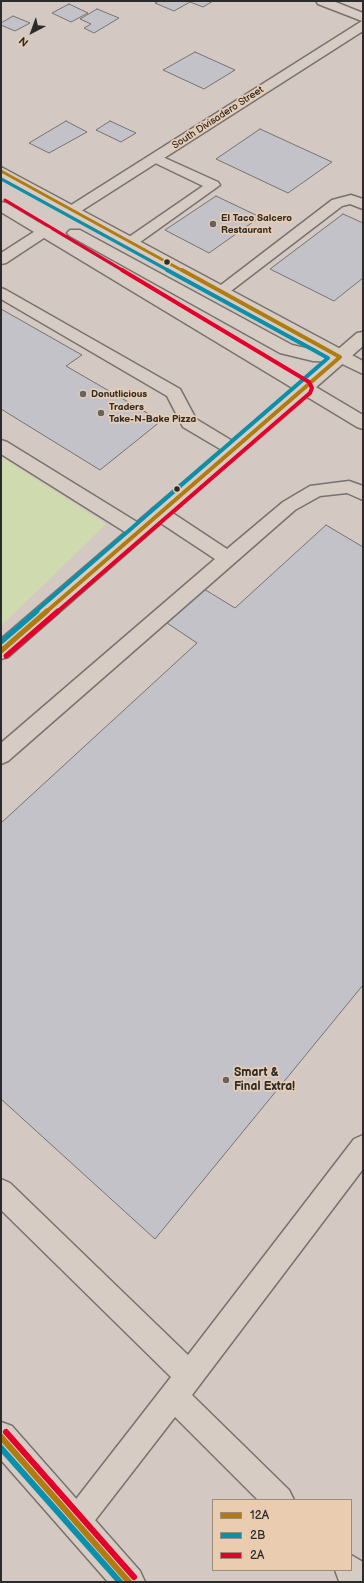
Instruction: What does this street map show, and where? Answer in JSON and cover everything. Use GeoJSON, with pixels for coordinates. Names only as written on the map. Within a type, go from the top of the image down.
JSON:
{"type":"FeatureCollection","features":[{"type":"Feature","properties":{"kind":"main road"},"geometry":{"type":"LineString","coordinates":[[322,1],[363,18]]}},
{"type":"Feature","properties":{"kind":"main road","name":"South Divisadero Street"},"geometry":{"type":"LineString","coordinates":[[73,210],[363,25]]}},
{"type":"Feature","properties":{"kind":"main road"},"geometry":{"type":"LineString","coordinates":[[1,171],[363,368]]}},
{"type":"Feature","properties":{"kind":"main road"},"geometry":{"type":"LineString","coordinates":[[1,202],[22,203],[286,349],[326,358],[340,356]]}},
{"type":"Feature","properties":{"kind":"main road"},"geometry":{"type":"LineString","coordinates":[[1,206],[363,423]]}},
{"type":"Feature","properties":{"kind":"main road"},"geometry":{"type":"LineString","coordinates":[[1,651],[363,337]]}},
{"type":"Feature","properties":{"kind":"main road"},"geometry":{"type":"LineString","coordinates":[[1,1437],[129,1582]]}},
{"type":"Feature","properties":{"kind":"lane"},"geometry":{"type":"LineString","coordinates":[[131,242],[212,185],[156,158]]}},
{"type":"Feature","properties":{"kind":"lane"},"geometry":{"type":"LineString","coordinates":[[222,291],[337,203],[351,200],[363,205]]}},
{"type":"Feature","properties":{"kind":"lane"},"geometry":{"type":"LineString","coordinates":[[1,260],[45,231]]}},
{"type":"Feature","properties":{"kind":"lane"},"geometry":{"type":"LineString","coordinates":[[1,293],[174,393],[190,423],[233,449]]}},
{"type":"Feature","properties":{"kind":"lane"},"geometry":{"type":"LineString","coordinates":[[1,446],[138,532]]}},
{"type":"Feature","properties":{"kind":"lane"},"geometry":{"type":"LineString","coordinates":[[1,755],[290,506],[316,490],[349,487],[363,494]]}},
{"type":"Feature","properties":{"kind":"lane"},"geometry":{"type":"LineString","coordinates":[[159,513],[229,559]]}},
{"type":"Feature","properties":{"kind":"lane"},"geometry":{"type":"LineString","coordinates":[[76,1522],[182,1386],[363,1148]]}},
{"type":"Feature","properties":{"kind":"lane"},"geometry":{"type":"LineString","coordinates":[[1,1192],[182,1386],[278,1499]]}},
{"type":"Feature","properties":{"kind":"lane"},"geometry":{"type":"LineString","coordinates":[[351,1571],[362,1582]]}},
{"type":"Feature","properties":{"kind":"green space"},"geometry":{"type":"Polygon","coordinates":[[[1,457],[106,524],[1,626],[1,457]]]}},
{"type":"Feature","properties":{"kind":"building"},"geometry":{"type":"Polygon","coordinates":[[[159,1],[213,1],[203,7],[190,2],[174,11],[155,3],[159,1]]]}},
{"type":"Feature","properties":{"kind":"building"},"geometry":{"type":"Polygon","coordinates":[[[69,4],[88,13],[71,22],[52,13],[69,4]]]}},
{"type":"Feature","properties":{"kind":"building"},"geometry":{"type":"Polygon","coordinates":[[[97,9],[119,18],[94,33],[84,28],[91,24],[80,19],[97,9]]]}},
{"type":"Feature","properties":{"kind":"building"},"geometry":{"type":"Polygon","coordinates":[[[13,16],[30,23],[15,31],[1,25],[1,23],[13,16]]]}},
{"type":"Feature","properties":{"kind":"building"},"geometry":{"type":"Polygon","coordinates":[[[195,52],[235,70],[204,89],[163,70],[195,52]]]}},
{"type":"Feature","properties":{"kind":"building"},"geometry":{"type":"Polygon","coordinates":[[[66,121],[87,132],[49,153],[29,143],[66,121]]]}},
{"type":"Feature","properties":{"kind":"building"},"geometry":{"type":"Polygon","coordinates":[[[110,121],[136,133],[121,142],[96,130],[110,121]]]}},
{"type":"Feature","properties":{"kind":"building"},"geometry":{"type":"Polygon","coordinates":[[[260,129],[332,162],[288,193],[216,159],[260,129]]]}},
{"type":"Feature","properties":{"kind":"building","name":"El Taco Salcero Restaurant"},"geometry":{"type":"Polygon","coordinates":[[[216,196],[260,217],[209,253],[165,230],[216,196]]]}},
{"type":"Feature","properties":{"kind":"building"},"geometry":{"type":"Polygon","coordinates":[[[343,214],[363,223],[363,278],[334,301],[270,269],[343,214]]]}},
{"type":"Feature","properties":{"kind":"building"},"geometry":{"type":"Polygon","coordinates":[[[1,309],[82,355],[66,366],[161,421],[100,470],[1,409],[1,309]]]}},
{"type":"Feature","properties":{"kind":"building"},"geometry":{"type":"Polygon","coordinates":[[[326,525],[363,547],[363,985],[155,1239],[1,1099],[1,823],[197,643],[167,623],[204,589],[235,608],[326,525]]]}},
{"type":"Feature","properties":{"kind":"transit line","name":"12A"},"geometry":{"type":"LineString","coordinates":[[1,171],[340,357],[1,651]]}},
{"type":"Feature","properties":{"kind":"transit line","name":"2B"},"geometry":{"type":"LineString","coordinates":[[1,179],[328,358],[1,642]]}},
{"type":"Feature","properties":{"kind":"transit line","name":"2A"},"geometry":{"type":"LineString","coordinates":[[5,200],[309,382],[312,388],[310,393],[6,656]]}},
{"type":"Feature","properties":{"kind":"transit line","name":"2A"},"geometry":{"type":"LineString","coordinates":[[6,1432],[134,1577]]}},
{"type":"Feature","properties":{"kind":"transit line","name":"12A"},"geometry":{"type":"LineString","coordinates":[[1,1437],[129,1582]]}},
{"type":"Feature","properties":{"kind":"transit line","name":"2B"},"geometry":{"type":"LineString","coordinates":[[1,1448],[120,1582]]}},
{"type":"Feature","properties":{"kind":"place","name":"El Taco Salcero Restaurant"},"geometry":{"type":"Point","coordinates":[213,224]}},
{"type":"Feature","properties":{"kind":"place","name":"Donutlicious"},"geometry":{"type":"Point","coordinates":[83,394]}},
{"type":"Feature","properties":{"kind":"place","name":"Traders Take-N-Bake Pizza"},"geometry":{"type":"Point","coordinates":[101,413]}},
{"type":"Feature","properties":{"kind":"place","name":"Smart & Final Extra!"},"geometry":{"type":"Point","coordinates":[226,1080]}}]}
